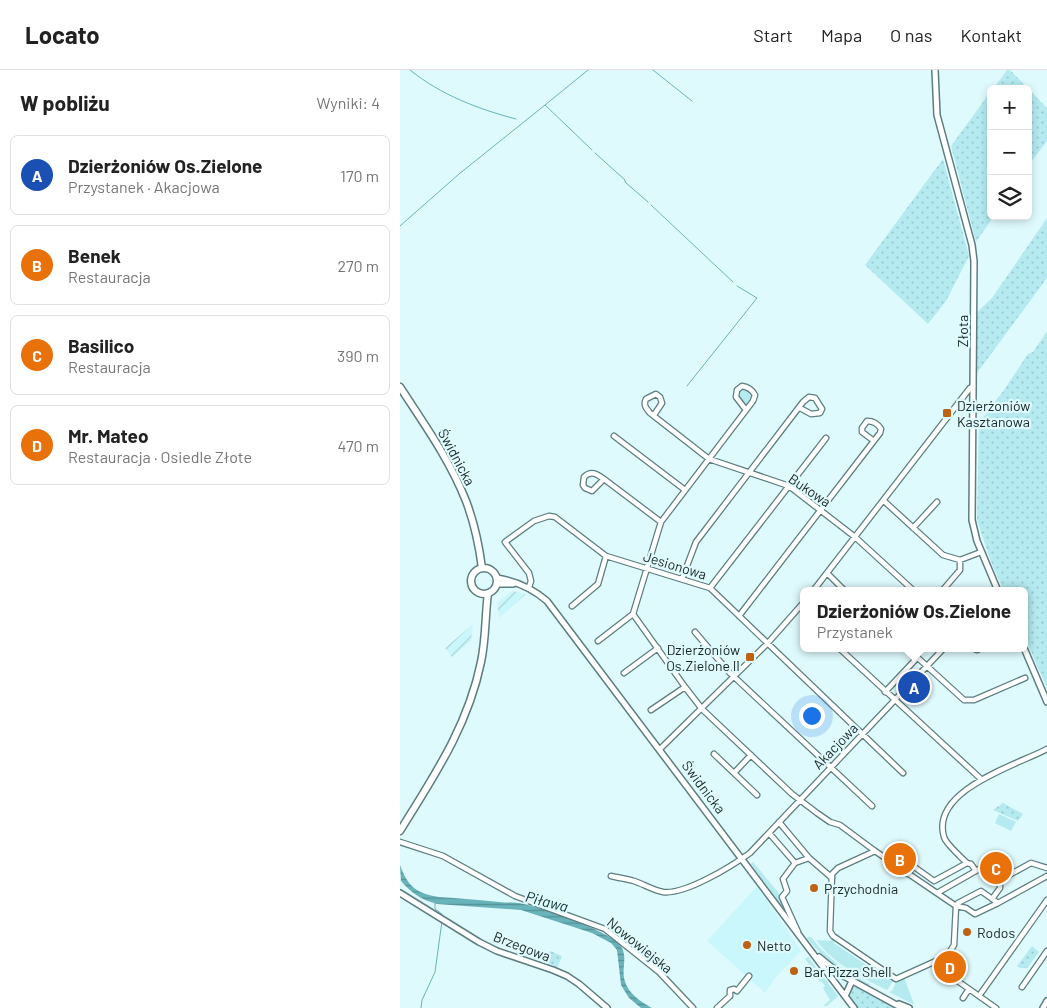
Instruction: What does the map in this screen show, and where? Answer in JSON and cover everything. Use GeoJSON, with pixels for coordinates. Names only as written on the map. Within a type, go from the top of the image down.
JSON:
{"type":"FeatureCollection","features":[{"type":"Feature","properties":{"kind":"main road","name":"Świdnicka"},"geometry":{"type":"LineString","coordinates":[[400,387],[444,455],[466,501],[484,568]]}},
{"type":"Feature","properties":{"kind":"main road"},"geometry":{"type":"LineString","coordinates":[[484,568],[492,570],[497,581],[495,588],[485,593],[475,590],[472,579],[475,572],[484,568]]}},
{"type":"Feature","properties":{"kind":"main road"},"geometry":{"type":"LineString","coordinates":[[400,830],[460,730],[478,674],[485,640],[485,593]]}},
{"type":"Feature","properties":{"kind":"street","name":"Złota"},"geometry":{"type":"LineString","coordinates":[[935,70],[937,115],[973,253],[974,400],[972,520],[981,552],[996,587]]}},
{"type":"Feature","properties":{"kind":"street"},"geometry":{"type":"LineString","coordinates":[[598,641],[633,614],[661,522],[753,401],[755,395],[750,389],[742,386],[738,388],[736,397],[746,410]]}},
{"type":"Feature","properties":{"kind":"street"},"geometry":{"type":"LineString","coordinates":[[816,587],[973,386]]}},
{"type":"Feature","properties":{"kind":"street"},"geometry":{"type":"LineString","coordinates":[[656,394],[660,397],[662,404],[654,415],[646,408],[645,402],[649,396],[656,394]]}},
{"type":"Feature","properties":{"kind":"street"},"geometry":{"type":"LineString","coordinates":[[682,579],[696,542],[806,399],[812,397],[817,399],[822,409],[820,413],[815,414],[800,408]]}},
{"type":"Feature","properties":{"kind":"street"},"geometry":{"type":"LineString","coordinates":[[961,399],[974,400]]}},
{"type":"Feature","properties":{"kind":"street","name":"Bukowa"},"geometry":{"type":"LineString","coordinates":[[654,415],[709,459],[789,486],[855,537],[910,587]]}},
{"type":"Feature","properties":{"kind":"street"},"geometry":{"type":"LineString","coordinates":[[739,616],[874,441],[882,429],[876,423],[868,421],[862,428],[862,432],[874,441]]}},
{"type":"Feature","properties":{"kind":"street"},"geometry":{"type":"LineString","coordinates":[[614,436],[686,490]]}},
{"type":"Feature","properties":{"kind":"street"},"geometry":{"type":"LineString","coordinates":[[710,588],[826,438]]}},
{"type":"Feature","properties":{"kind":"street"},"geometry":{"type":"LineString","coordinates":[[604,479],[592,491],[583,485],[584,477],[590,473],[595,473],[604,479],[661,522]]}},
{"type":"Feature","properties":{"kind":"street"},"geometry":{"type":"LineString","coordinates":[[884,500],[943,555],[960,560],[981,552]]}},
{"type":"Feature","properties":{"kind":"street"},"geometry":{"type":"LineString","coordinates":[[914,528],[937,502]]}},
{"type":"Feature","properties":{"kind":"street","name":"Jesionowa"},"geometry":{"type":"LineString","coordinates":[[529,587],[531,581],[529,573],[505,542],[534,521],[549,516],[560,520],[606,556],[710,588],[903,773]]}},
{"type":"Feature","properties":{"kind":"street"},"geometry":{"type":"LineString","coordinates":[[572,606],[598,584],[606,556]]}},
{"type":"Feature","properties":{"kind":"street"},"geometry":{"type":"LineString","coordinates":[[945,587],[960,570],[960,560]]}},
{"type":"Feature","properties":{"kind":"street"},"geometry":{"type":"LineString","coordinates":[[826,573],[841,587]]}},
{"type":"Feature","properties":{"kind":"street","name":"Świdnicka"},"geometry":{"type":"LineString","coordinates":[[497,581],[529,587],[547,601],[854,1008]]}},
{"type":"Feature","properties":{"kind":"street"},"geometry":{"type":"LineString","coordinates":[[660,749],[767,644],[800,607]]}},
{"type":"Feature","properties":{"kind":"street"},"geometry":{"type":"LineString","coordinates":[[633,614],[702,709],[800,800],[827,820],[840,825],[956,906],[966,908],[975,914],[1047,876]]}},
{"type":"Feature","properties":{"kind":"street"},"geometry":{"type":"LineString","coordinates":[[695,632],[734,677],[872,806]]}},
{"type":"Feature","properties":{"kind":"street"},"geometry":{"type":"LineString","coordinates":[[624,673],[658,648]]}},
{"type":"Feature","properties":{"kind":"street"},"geometry":{"type":"LineString","coordinates":[[844,652],[980,779]]}},
{"type":"Feature","properties":{"kind":"street"},"geometry":{"type":"LineString","coordinates":[[910,652],[964,700],[974,700],[1025,678]]}},
{"type":"Feature","properties":{"kind":"street","name":"Akacjowa"},"geometry":{"type":"LineString","coordinates":[[611,876],[630,880],[656,890],[679,891],[708,878],[742,858],[769,833],[940,652]]}},
{"type":"Feature","properties":{"kind":"street"},"geometry":{"type":"LineString","coordinates":[[1026,652],[1047,702]]}},
{"type":"Feature","properties":{"kind":"street"},"geometry":{"type":"LineString","coordinates":[[885,692],[916,658]]}},
{"type":"Feature","properties":{"kind":"street"},"geometry":{"type":"LineString","coordinates":[[651,710],[685,687]]}},
{"type":"Feature","properties":{"kind":"street"},"geometry":{"type":"LineString","coordinates":[[976,871],[944,838],[943,818],[948,808],[980,779],[1047,749]]}},
{"type":"Feature","properties":{"kind":"street"},"geometry":{"type":"LineString","coordinates":[[714,754],[757,795]]}},
{"type":"Feature","properties":{"kind":"street"},"geometry":{"type":"LineString","coordinates":[[734,773],[751,755]]}},
{"type":"Feature","properties":{"kind":"street"},"geometry":{"type":"LineString","coordinates":[[779,822],[809,858],[832,878]]}},
{"type":"Feature","properties":{"kind":"street"},"geometry":{"type":"LineString","coordinates":[[769,833],[795,864]]}},
{"type":"Feature","properties":{"kind":"street","name":"Nowowiejska"},"geometry":{"type":"LineString","coordinates":[[400,842],[443,856],[515,896],[605,929],[659,972],[693,1008]]}},
{"type":"Feature","properties":{"kind":"street"},"geometry":{"type":"LineString","coordinates":[[875,851],[838,868],[832,874],[830,931],[834,936],[896,979],[936,961],[948,953],[954,945],[956,906],[958,903],[981,891],[998,903]]}},
{"type":"Feature","properties":{"kind":"street"},"geometry":{"type":"LineString","coordinates":[[799,933],[782,897],[787,891],[783,879],[795,864],[809,858]]}},
{"type":"Feature","properties":{"kind":"street"},"geometry":{"type":"LineString","coordinates":[[908,874],[913,866],[934,881],[967,863]]}},
{"type":"Feature","properties":{"kind":"street"},"geometry":{"type":"LineString","coordinates":[[1000,880],[1031,863],[1047,868]]}},
{"type":"Feature","properties":{"kind":"street"},"geometry":{"type":"LineString","coordinates":[[937,893],[981,868],[1000,880]]}},
{"type":"Feature","properties":{"kind":"street"},"geometry":{"type":"LineString","coordinates":[[992,899],[1000,888],[1000,880]]}},
{"type":"Feature","properties":{"kind":"street","name":"Brzegowa"},"geometry":{"type":"LineString","coordinates":[[400,893],[497,951],[553,970],[573,980],[607,1008]]}},
{"type":"Feature","properties":{"kind":"street"},"geometry":{"type":"LineString","coordinates":[[979,996],[1047,900]]}},
{"type":"Feature","properties":{"kind":"street"},"geometry":{"type":"LineString","coordinates":[[811,950],[840,974],[902,1008]]}},
{"type":"Feature","properties":{"kind":"street"},"geometry":{"type":"LineString","coordinates":[[1022,987],[1047,950]]}},
{"type":"Feature","properties":{"kind":"street"},"geometry":{"type":"LineString","coordinates":[[936,961],[949,975],[996,1008]]}},
{"type":"Feature","properties":{"kind":"street"},"geometry":{"type":"LineString","coordinates":[[717,1008],[730,996],[736,996],[737,991],[749,976]]}},
{"type":"Feature","properties":{"kind":"street"},"geometry":{"type":"LineString","coordinates":[[845,996],[852,981]]}},
{"type":"Feature","properties":{"kind":"street"},"geometry":{"type":"LineString","coordinates":[[963,998],[969,989]]}},
{"type":"Feature","properties":{"kind":"street"},"geometry":{"type":"LineString","coordinates":[[1042,1008],[1047,1002]]}},
{"type":"Feature","properties":{"kind":"street"},"geometry":{"type":"LineString","coordinates":[[896,1004],[910,1008]]}},
{"type":"Feature","properties":{"kind":"shaded area"},"geometry":{"type":"Polygon","coordinates":[[[1007,70],[1010,70],[1025,85],[996,85],[1007,70]]]}},
{"type":"Feature","properties":{"kind":"shaded area"},"geometry":{"type":"Polygon","coordinates":[[[1032,93],[1047,108],[1047,141],[1032,161],[1032,93]]]}},
{"type":"Feature","properties":{"kind":"shaded area"},"geometry":{"type":"Polygon","coordinates":[[[987,96],[987,220],[991,220],[976,242],[951,146],[987,96]]]}},
{"type":"Feature","properties":{"kind":"shaded area"},"geometry":{"type":"Polygon","coordinates":[[[943,159],[969,256],[946,301],[928,324],[865,265],[943,159]]]}},
{"type":"Feature","properties":{"kind":"shaded area"},"geometry":{"type":"Polygon","coordinates":[[[1047,218],[1047,278],[977,373],[977,312],[992,298],[1047,218]]]}},
{"type":"Feature","properties":{"kind":"shaded area"},"geometry":{"type":"Polygon","coordinates":[[[1047,331],[1047,688],[1028,645],[1028,587],[1002,587],[991,562],[977,520],[979,423],[1028,354],[1033,352],[1047,331]]]}},
{"type":"Feature","properties":{"kind":"shaded area"},"geometry":{"type":"Polygon","coordinates":[[[742,389],[748,390],[753,395],[753,399],[746,407],[738,398],[738,392],[742,389]]]}},
{"type":"Feature","properties":{"kind":"shaded area"},"geometry":{"type":"Polygon","coordinates":[[[512,591],[526,594],[499,618],[497,603],[512,591]]]}},
{"type":"Feature","properties":{"kind":"shaded area"},"geometry":{"type":"Polygon","coordinates":[[[473,624],[471,641],[452,657],[445,648],[473,624]]]}},
{"type":"Feature","properties":{"kind":"shaded area"},"geometry":{"type":"Polygon","coordinates":[[[1003,803],[1023,814],[1018,821],[993,810],[1003,803]]]}},
{"type":"Feature","properties":{"kind":"shaded area"},"geometry":{"type":"Polygon","coordinates":[[[999,814],[1016,822],[1011,831],[995,823],[999,814]]]}},
{"type":"Feature","properties":{"kind":"shaded area"},"geometry":{"type":"Polygon","coordinates":[[[753,862],[781,896],[782,902],[792,920],[751,864],[753,862]]]}},
{"type":"Feature","properties":{"kind":"shaded area"},"geometry":{"type":"Polygon","coordinates":[[[400,865],[410,884],[424,893],[439,897],[528,905],[572,919],[613,939],[620,945],[624,953],[624,978],[628,988],[652,1008],[641,1008],[629,998],[621,985],[617,950],[611,943],[592,933],[521,910],[437,904],[417,896],[401,881],[400,865]]]}},
{"type":"Feature","properties":{"kind":"shaded area"},"geometry":{"type":"Polygon","coordinates":[[[757,886],[801,951],[775,978],[765,993],[707,941],[757,886]]]}},
{"type":"Feature","properties":{"kind":"shaded area"},"geometry":{"type":"Polygon","coordinates":[[[808,937],[811,937],[838,964],[870,984],[869,986],[852,977],[828,960],[808,937]]]}},
{"type":"Feature","properties":{"kind":"shaded area"},"geometry":{"type":"Polygon","coordinates":[[[833,938],[835,940],[834,943],[888,980],[890,977],[894,980],[887,990],[857,975],[839,963],[816,940],[830,941],[833,938]]]}},
{"type":"Feature","properties":{"kind":"shaded area"},"geometry":{"type":"Polygon","coordinates":[[[1032,946],[1039,952],[1027,968],[1020,968],[1017,966],[1032,946]]]}},
{"type":"Feature","properties":{"kind":"shaded area"},"geometry":{"type":"Polygon","coordinates":[[[550,951],[562,956],[557,968],[545,961],[550,951]]]}},
{"type":"Feature","properties":{"kind":"shaded area"},"geometry":{"type":"Polygon","coordinates":[[[808,957],[838,996],[827,1006],[823,1006],[830,1000],[823,988],[825,986],[821,981],[819,982],[818,976],[805,959],[808,957]]]}},
{"type":"Feature","properties":{"kind":"shaded area"},"geometry":{"type":"Polygon","coordinates":[[[904,977],[914,1004],[889,992],[892,991],[896,982],[904,977]]]}},
{"type":"Feature","properties":{"kind":"shaded area"},"geometry":{"type":"Polygon","coordinates":[[[854,987],[895,1008],[857,1008],[849,997],[854,987]]]}},
{"type":"Feature","properties":{"kind":"waterway"},"geometry":{"type":"LineString","coordinates":[[410,70],[447,94],[488,111],[516,119]]}},
{"type":"Feature","properties":{"kind":"waterway"},"geometry":{"type":"LineString","coordinates":[[588,70],[545,105],[592,150]]}},
{"type":"Feature","properties":{"kind":"waterway"},"geometry":{"type":"LineString","coordinates":[[653,70],[692,101]]}},
{"type":"Feature","properties":{"kind":"waterway"},"geometry":{"type":"LineString","coordinates":[[400,226],[459,174],[545,105]]}},
{"type":"Feature","properties":{"kind":"waterway"},"geometry":{"type":"LineString","coordinates":[[595,153],[648,202]]}},
{"type":"Feature","properties":{"kind":"waterway"},"geometry":{"type":"LineString","coordinates":[[651,205],[733,282]]}},
{"type":"Feature","properties":{"kind":"waterway"},"geometry":{"type":"LineString","coordinates":[[687,386],[757,298],[737,286]]}},
{"type":"Feature","properties":{"kind":"waterway"},"geometry":{"type":"LineString","coordinates":[[435,903],[435,909],[442,914]]}},
{"type":"Feature","properties":{"kind":"waterway"},"geometry":{"type":"LineString","coordinates":[[421,1008],[422,1000],[435,972],[442,921]]}},
{"type":"Feature","properties":{"kind":"place","name":"Dzierżoniów Kasztanowa"},"geometry":{"type":"Point","coordinates":[947,413]}},
{"type":"Feature","properties":{"kind":"place","name":"Dzierżoniów Os.Zielone II"},"geometry":{"type":"Point","coordinates":[750,657]}},
{"type":"Feature","properties":{"kind":"place","name":"Dzierżoniów Os.Zielone"},"geometry":{"type":"Point","coordinates":[914,687]}},
{"type":"Feature","properties":{"kind":"place","name":"Benek"},"geometry":{"type":"Point","coordinates":[900,859]}},
{"type":"Feature","properties":{"kind":"place","name":"Basilico"},"geometry":{"type":"Point","coordinates":[996,868]}},
{"type":"Feature","properties":{"kind":"place","name":"Przychodnia"},"geometry":{"type":"Point","coordinates":[814,888]}},
{"type":"Feature","properties":{"kind":"place","name":"Rodos"},"geometry":{"type":"Point","coordinates":[967,932]}},
{"type":"Feature","properties":{"kind":"place","name":"Netto"},"geometry":{"type":"Point","coordinates":[747,945]}},
{"type":"Feature","properties":{"kind":"place","name":"Mr. Mateo"},"geometry":{"type":"Point","coordinates":[950,967]}},
{"type":"Feature","properties":{"kind":"place","name":"Bar Pizza Shell"},"geometry":{"type":"Point","coordinates":[794,971]}},
{"type":"Feature","properties":{"kind":"water label","name":"Piława"},"geometry":{"type":"Point","coordinates":[547,901]}}]}
